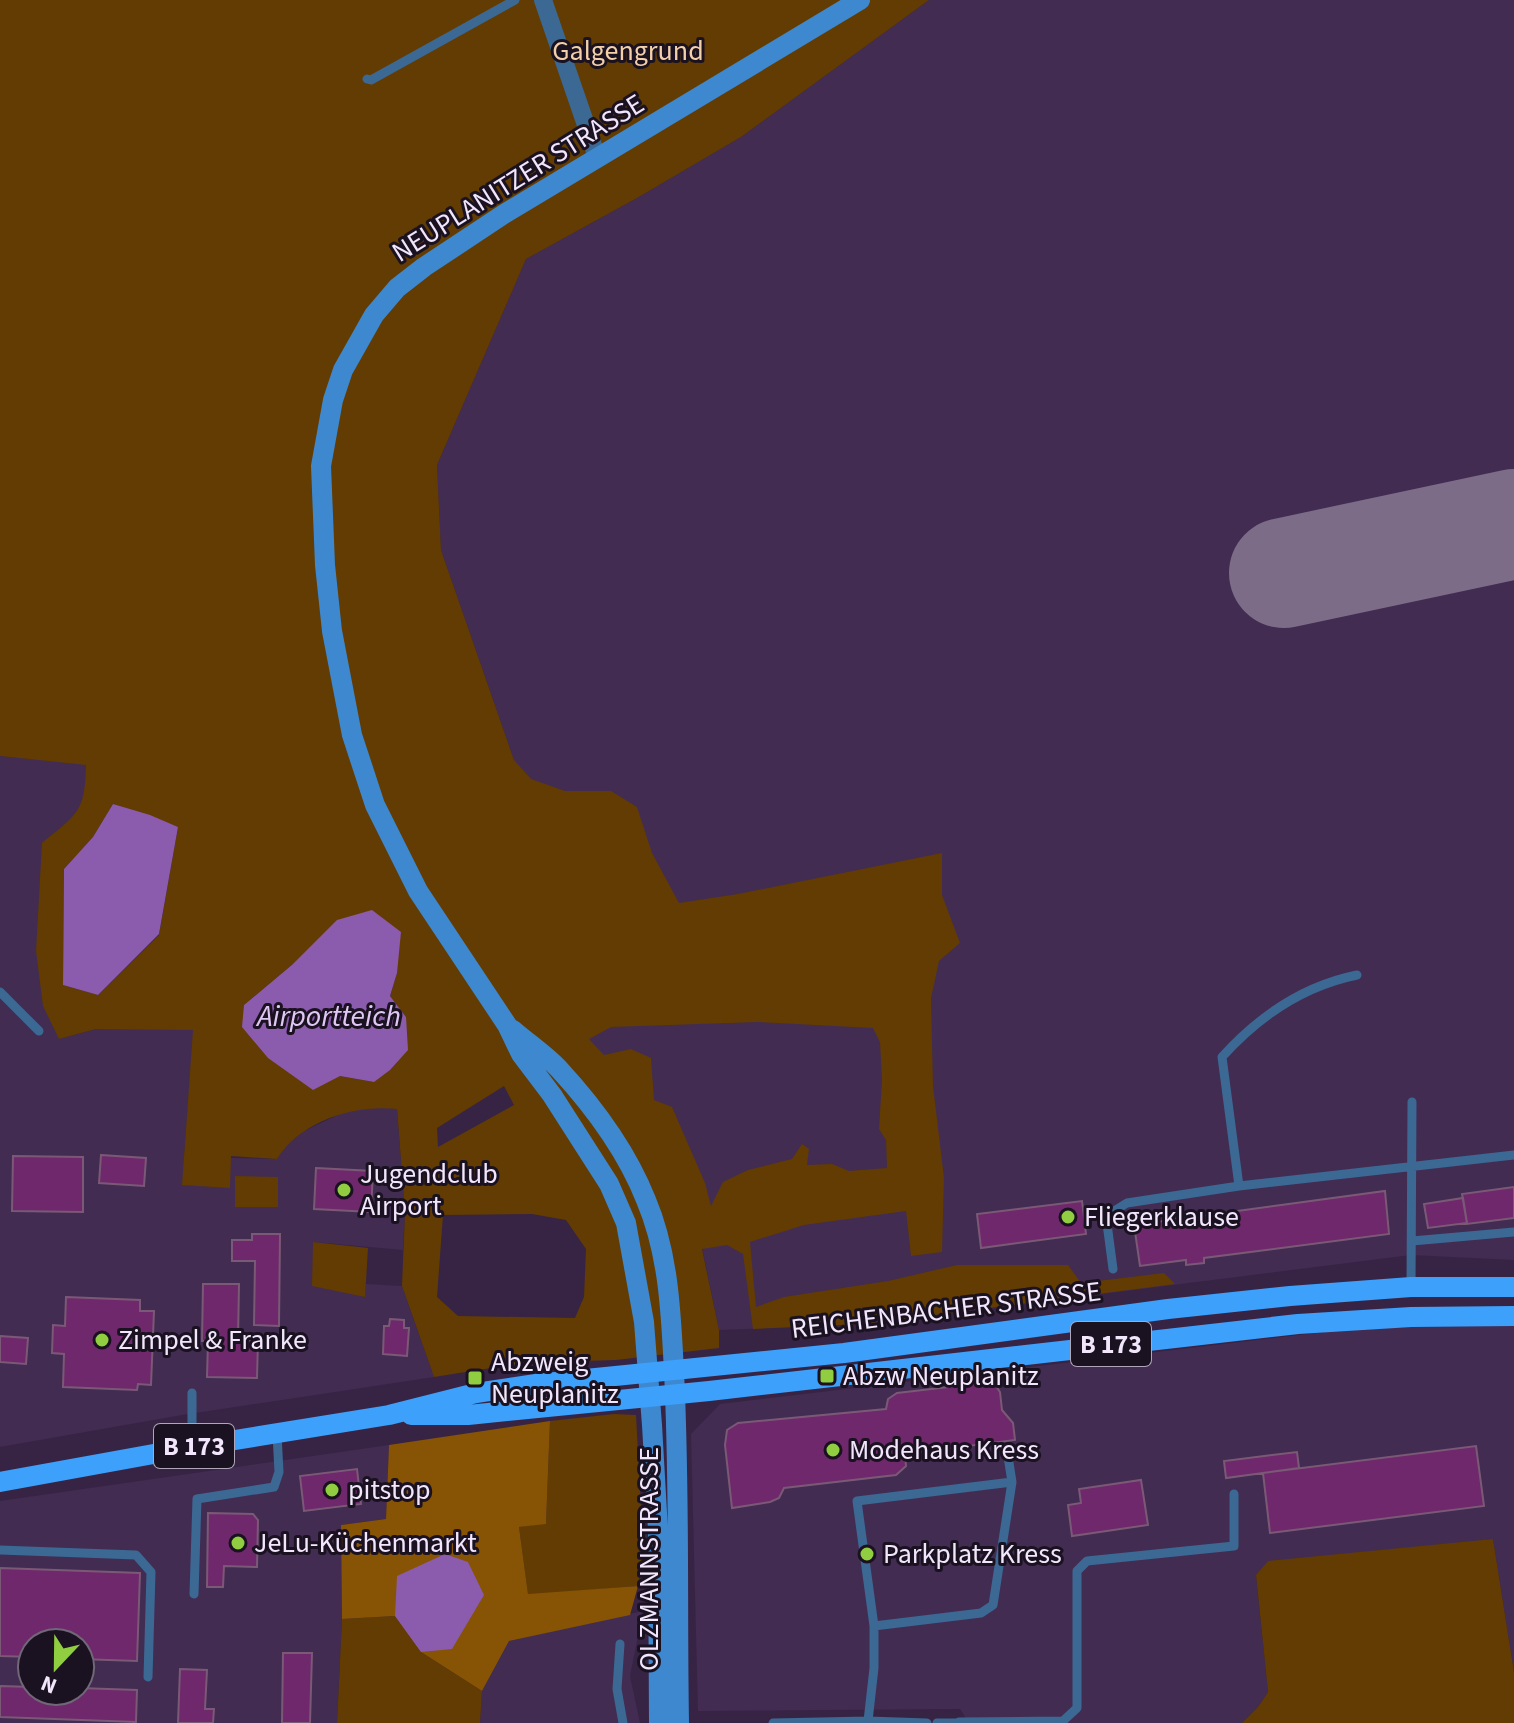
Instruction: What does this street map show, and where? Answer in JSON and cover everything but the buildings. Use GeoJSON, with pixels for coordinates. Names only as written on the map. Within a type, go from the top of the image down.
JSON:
{"type":"FeatureCollection","features":[{"type":"Feature","properties":{"kind":"main road","name":"NEUPLANITZER STRASSE"},"geometry":{"type":"LineString","coordinates":[[650,1396],[638,1282],[626,1223],[609,1184],[552,1095],[521,1054],[507,1025],[418,891],[375,805],[363,773],[349,722],[332,631],[325,565],[321,466],[333,400],[343,370],[374,315],[397,288],[463,240],[860,0]]}},
{"type":"Feature","properties":{"kind":"main road","name":"NEUPLANITZER STRASSE"},"geometry":{"type":"LineString","coordinates":[[507,1025],[558,1067],[603,1124],[633,1170],[647,1202],[665,1266],[675,1394]]}},
{"type":"Feature","properties":{"kind":"main road","name":"REICHENBACHER STRASSE"},"geometry":{"type":"LineString","coordinates":[[0,1482],[389,1415],[476,1393],[674,1369],[844,1353],[1168,1309],[1411,1287],[1514,1287]]}},
{"type":"Feature","properties":{"kind":"main road"},"geometry":{"type":"LineString","coordinates":[[1411,1287],[1411,1317]]}},
{"type":"Feature","properties":{"kind":"main road","name":"REICHENBACHER STRASSE"},"geometry":{"type":"LineString","coordinates":[[389,1415],[468,1415],[1222,1331],[1411,1317],[1514,1316]]}},
{"type":"Feature","properties":{"kind":"main road","name":"OLZMANNSTRASSE"},"geometry":{"type":"LineString","coordinates":[[675,1394],[679,1723]]}},
{"type":"Feature","properties":{"kind":"main road","name":"OLZMANNSTRASSE"},"geometry":{"type":"LineString","coordinates":[[650,1396],[658,1530],[659,1723]]}},
{"type":"Feature","properties":{"kind":"street"},"geometry":{"type":"LineString","coordinates":[[543,0],[597,157]]}},
{"type":"Feature","properties":{"kind":"lane"},"geometry":{"type":"LineString","coordinates":[[367,79],[371,80],[515,0]]}},
{"type":"Feature","properties":{"kind":"lane"},"geometry":{"type":"LineString","coordinates":[[1239,1186],[1222,1057],[1242,1035],[1291,999],[1335,979],[1357,975]]}},
{"type":"Feature","properties":{"kind":"lane"},"geometry":{"type":"LineString","coordinates":[[0,992],[39,1031]]}},
{"type":"Feature","properties":{"kind":"lane"},"geometry":{"type":"LineString","coordinates":[[1411,1287],[1412,1102]]}},
{"type":"Feature","properties":{"kind":"lane"},"geometry":{"type":"LineString","coordinates":[[1113,1269],[1106,1216],[1127,1203],[1239,1186],[1514,1155]]}},
{"type":"Feature","properties":{"kind":"lane"},"geometry":{"type":"LineString","coordinates":[[1412,1241],[1514,1232]]}},
{"type":"Feature","properties":{"kind":"lane"},"geometry":{"type":"LineString","coordinates":[[192,1393],[192,1447]]}},
{"type":"Feature","properties":{"kind":"lane"},"geometry":{"type":"LineString","coordinates":[[194,1594],[197,1499],[274,1487],[279,1472],[277,1434]]}},
{"type":"Feature","properties":{"kind":"lane"},"geometry":{"type":"LineString","coordinates":[[874,1626],[981,1613],[993,1605],[1012,1482],[1007,1450]]}},
{"type":"Feature","properties":{"kind":"lane"},"geometry":{"type":"LineString","coordinates":[[868,1721],[874,1668],[874,1626],[857,1501],[1012,1482]]}},
{"type":"Feature","properties":{"kind":"lane"},"geometry":{"type":"LineString","coordinates":[[937,1723],[1063,1721],[1077,1708],[1077,1571],[1087,1561],[1234,1546],[1234,1494]]}},
{"type":"Feature","properties":{"kind":"lane"},"geometry":{"type":"LineString","coordinates":[[0,1550],[136,1555],[151,1572],[148,1677]]}},
{"type":"Feature","properties":{"kind":"lane"},"geometry":{"type":"LineString","coordinates":[[620,1644],[617,1689],[623,1723]]}},
{"type":"Feature","properties":{"kind":"lane"},"geometry":{"type":"LineString","coordinates":[[773,1723],[927,1723]]}},
{"type":"Feature","properties":{"kind":"shaded area"},"geometry":{"type":"Polygon","coordinates":[[[929,0],[1514,0],[1514,1260],[1411,1255],[863,1324],[719,1330],[692,1199],[561,1023],[442,830],[514,760],[441,550],[437,465],[526,259],[741,137],[929,0]]]}},
{"type":"Feature","properties":{"kind":"shaded area"},"geometry":{"type":"Polygon","coordinates":[[[0,756],[86,764],[86,785],[79,813],[42,843],[59,1039],[96,1029],[194,1029],[184,1157],[277,1159],[284,1147],[304,1131],[344,1112],[377,1106],[397,1109],[405,1212],[403,1250],[313,1242],[364,1297],[366,1284],[402,1286],[434,1377],[182,1415],[0,1447],[0,756]]]}},
{"type":"Feature","properties":{"kind":"shaded area"},"geometry":{"type":"Polygon","coordinates":[[[1514,1324],[1514,1672],[1493,1539],[1256,1575],[1268,1692],[1242,1723],[969,1723],[960,1709],[698,1711],[691,1434],[720,1404],[1341,1330],[1514,1324]]]}},
{"type":"Feature","properties":{"kind":"shaded area"},"geometry":{"type":"Polygon","coordinates":[[[550,1421],[546,1524],[519,1527],[528,1594],[638,1586],[630,1615],[509,1641],[482,1691],[421,1652],[395,1616],[342,1619],[341,1525],[386,1519],[389,1445],[550,1421]]]}},
{"type":"Feature","properties":{"kind":"shaded area"},"geometry":{"type":"Polygon","coordinates":[[[389,1445],[386,1519],[341,1525],[342,1619],[337,1723],[0,1723],[0,1501],[389,1445]]]}},
{"type":"Feature","properties":{"kind":"shaded area"},"geometry":{"type":"Polygon","coordinates":[[[643,1611],[630,1676],[640,1723],[480,1723],[482,1691],[509,1641],[643,1611]]]}},
{"type":"Feature","properties":{"kind":"green space","name":"Galgengrund"},"geometry":{"type":"Polygon","coordinates":[[[0,0],[929,0],[741,137],[526,259],[437,465],[441,550],[514,760],[531,779],[565,791],[611,791],[637,807],[652,853],[679,903],[942,853],[942,895],[960,943],[939,961],[931,998],[933,1086],[944,1178],[942,1252],[911,1256],[906,1211],[804,1225],[750,1242],[756,1307],[784,1297],[888,1281],[957,1265],[1068,1265],[1081,1283],[1164,1273],[1175,1284],[863,1324],[753,1329],[743,1254],[727,1245],[702,1249],[719,1330],[719,1348],[616,1360],[523,1363],[434,1377],[402,1286],[405,1212],[397,1109],[364,1109],[330,1118],[300,1134],[277,1159],[231,1156],[230,1188],[182,1185],[193,1030],[96,1029],[59,1039],[43,1006],[36,951],[42,843],[77,811],[84,793],[86,765],[0,756],[0,0]],[[113,804],[93,837],[64,869],[63,985],[98,995],[159,935],[178,827],[113,804]],[[293,964],[244,1005],[340,1076],[374,1082],[406,1017],[390,996],[397,973],[293,964]],[[758,1022],[611,1027],[589,1039],[604,1055],[631,1049],[651,1058],[654,1100],[672,1107],[705,1183],[711,1206],[723,1182],[748,1170],[792,1159],[802,1144],[809,1149],[807,1165],[832,1164],[849,1171],[887,1168],[886,1140],[879,1129],[882,1080],[880,1042],[873,1028],[758,1022]],[[504,1086],[437,1128],[438,1147],[514,1105],[504,1086]],[[532,1214],[443,1215],[437,1297],[458,1316],[575,1318],[584,1297],[586,1249],[566,1220],[532,1214]]]}},
{"type":"Feature","properties":{"kind":"green space"},"geometry":{"type":"Polygon","coordinates":[[[235,1176],[278,1177],[278,1207],[235,1207],[235,1176]]]}},
{"type":"Feature","properties":{"kind":"green space"},"geometry":{"type":"Polygon","coordinates":[[[313,1242],[368,1248],[365,1297],[312,1286],[313,1242]]]}},
{"type":"Feature","properties":{"kind":"green space"},"geometry":{"type":"Polygon","coordinates":[[[614,1414],[636,1415],[643,1546],[638,1586],[528,1595],[519,1527],[546,1523],[550,1421],[614,1414]]]}},
{"type":"Feature","properties":{"kind":"green space"},"geometry":{"type":"Polygon","coordinates":[[[1493,1539],[1514,1672],[1514,1723],[1242,1723],[1268,1692],[1256,1575],[1268,1561],[1493,1539]]]}},
{"type":"Feature","properties":{"kind":"green space"},"geometry":{"type":"Polygon","coordinates":[[[395,1616],[421,1652],[482,1691],[480,1723],[337,1723],[342,1619],[395,1616]]]}},
{"type":"Feature","properties":{"kind":"water"},"geometry":{"type":"Polygon","coordinates":[[[113,804],[178,827],[159,934],[98,995],[63,985],[64,869],[93,837],[113,804]]]}},
{"type":"Feature","properties":{"kind":"water","name":"Airportteich"},"geometry":{"type":"Polygon","coordinates":[[[372,910],[401,932],[397,973],[390,996],[406,1017],[408,1050],[374,1082],[340,1076],[313,1090],[268,1058],[242,1027],[244,1005],[293,964],[337,920],[372,910]]]}},
{"type":"Feature","properties":{"kind":"water"},"geometry":{"type":"Polygon","coordinates":[[[445,1554],[468,1562],[484,1595],[452,1649],[421,1652],[395,1616],[397,1576],[445,1554]]]}},
{"type":"Feature","properties":{"kind":"runway"},"geometry":{"type":"LineString","coordinates":[[1284,573],[1514,524]]}},
{"type":"Feature","properties":{"kind":"place","name":"Jugendclub Airport"},"geometry":{"type":"Point","coordinates":[344,1190]}},
{"type":"Feature","properties":{"kind":"place","name":"Fliegerklause"},"geometry":{"type":"Point","coordinates":[1068,1217]}},
{"type":"Feature","properties":{"kind":"place","name":"Zimpel & Franke"},"geometry":{"type":"Point","coordinates":[102,1340]}},
{"type":"Feature","properties":{"kind":"place","name":"Abzw Neuplanitz"},"geometry":{"type":"Point","coordinates":[827,1376]}},
{"type":"Feature","properties":{"kind":"place","name":"Abzweig Neuplanitz"},"geometry":{"type":"Point","coordinates":[475,1378]}},
{"type":"Feature","properties":{"kind":"place","name":"Modehaus Kress"},"geometry":{"type":"Point","coordinates":[833,1450]}},
{"type":"Feature","properties":{"kind":"place","name":"pitstop"},"geometry":{"type":"Point","coordinates":[332,1490]}},
{"type":"Feature","properties":{"kind":"place","name":"JeLu-Küchenmarkt"},"geometry":{"type":"Point","coordinates":[238,1543]}},
{"type":"Feature","properties":{"kind":"place","name":"Parkplatz Kress"},"geometry":{"type":"Point","coordinates":[867,1554]}}]}
